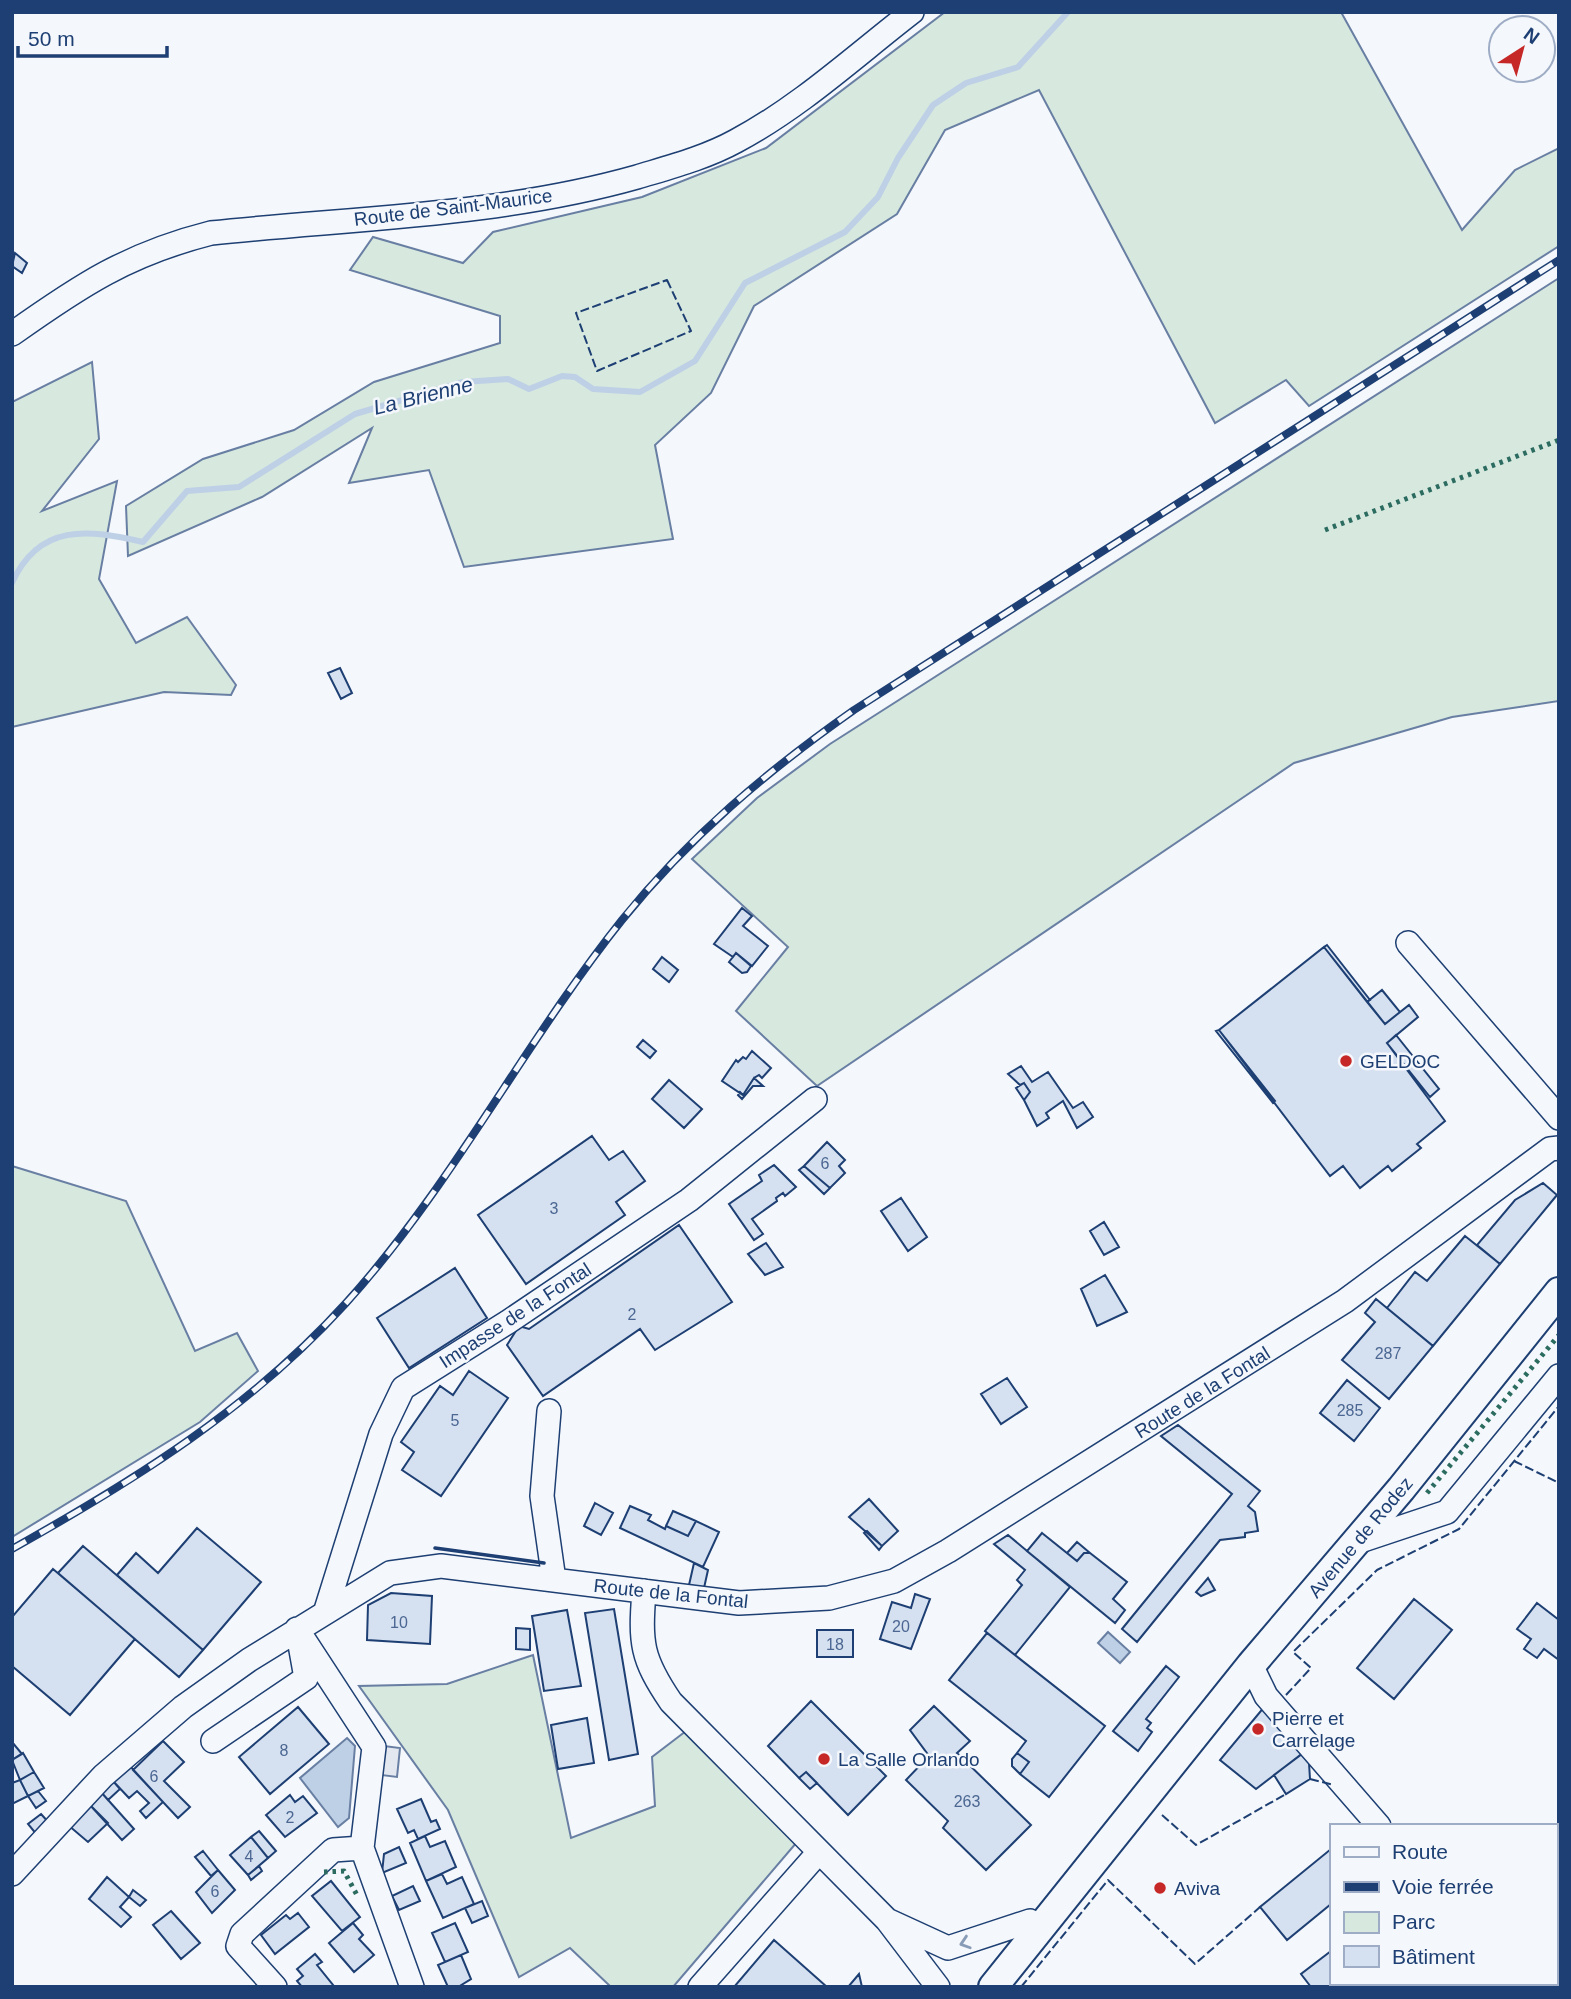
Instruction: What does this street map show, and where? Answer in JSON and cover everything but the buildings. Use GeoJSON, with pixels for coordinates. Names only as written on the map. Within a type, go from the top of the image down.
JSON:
{"type":"FeatureCollection","features":[{"type":"Feature","properties":{"kind":"main road","name":"Avenue de Rodez"},"geometry":{"type":"LineString","coordinates":[[993,1987],[1251,1665],[1357,1542],[1559,1292]]}},
{"type":"Feature","properties":{"kind":"main road","name":"Avenue de Rodez"},"geometry":{"type":"LineString","coordinates":[[972,1987],[1159,1779]]}},
{"type":"Feature","properties":{"kind":"street","name":"Route de Saint-Maurice"},"geometry":{"type":"LineString","coordinates":[[12,334],[82,284],[115,266],[175,242],[211,233],[529,201],[603,187],[693,160],[736,141],[783,112],[912,12]]}},
{"type":"Feature","properties":{"kind":"street"},"geometry":{"type":"LineString","coordinates":[[1408,943],[1559,1118]]}},
{"type":"Feature","properties":{"kind":"street","name":"Impasse de la Fontal"},"geometry":{"type":"LineString","coordinates":[[326,1610],[381,1434],[403,1388],[508,1322],[689,1200],[815,1099]]}},
{"type":"Feature","properties":{"kind":"street","name":"Route de la Fontal"},"geometry":{"type":"LineString","coordinates":[[12,1874],[103,1776],[173,1715],[326,1610],[390,1573],[441,1566],[739,1604],[830,1598],[894,1581],[948,1551],[1345,1301],[1550,1149],[1559,1148]]}},
{"type":"Feature","properties":{"kind":"street"},"geometry":{"type":"LineString","coordinates":[[1357,1542],[1447,1512],[1559,1376]]}},
{"type":"Feature","properties":{"kind":"street"},"geometry":{"type":"LineString","coordinates":[[549,1411],[542,1496],[554,1580]]}},
{"type":"Feature","properties":{"kind":"street"},"geometry":{"type":"LineString","coordinates":[[644,1591],[640,1637],[654,1676],[665,1694],[887,1920],[938,1987]]}},
{"type":"Feature","properties":{"kind":"street"},"geometry":{"type":"LineString","coordinates":[[213,1741],[306,1678],[297,1629]]}},
{"type":"Feature","properties":{"kind":"street"},"geometry":{"type":"LineString","coordinates":[[297,1629],[374,1747],[362,1848],[412,1987]]}},
{"type":"Feature","properties":{"kind":"street"},"geometry":{"type":"LineString","coordinates":[[1251,1665],[1266,1696],[1377,1824]]}},
{"type":"Feature","properties":{"kind":"street"},"geometry":{"type":"LineString","coordinates":[[275,1987],[239,1946],[242,1934],[333,1850],[362,1848]]}},
{"type":"Feature","properties":{"kind":"street"},"geometry":{"type":"LineString","coordinates":[[699,1987],[819,1852]]}},
{"type":"Feature","properties":{"kind":"street"},"geometry":{"type":"LineString","coordinates":[[887,1920],[948,1948],[1030,1921]]}},
{"type":"Feature","properties":{"kind":"green space"},"geometry":{"type":"Polygon","coordinates":[[[945,12],[1341,12],[1462,230],[1515,170],[1559,148],[1559,246],[1309,406],[1286,380],[1215,423],[1039,90],[945,130],[897,214],[754,306],[711,393],[655,445],[673,539],[464,567],[429,470],[349,483],[372,428],[262,497],[128,556],[126,506],[203,459],[294,430],[374,382],[500,343],[500,316],[350,270],[373,237],[463,263],[493,232],[642,197],[766,148],[945,12]]]}},
{"type":"Feature","properties":{"kind":"green space"},"geometry":{"type":"Polygon","coordinates":[[[1559,278],[1559,701],[1452,717],[1294,763],[817,1086],[736,1011],[788,947],[692,859],[757,798],[830,744],[1559,278]]]}},
{"type":"Feature","properties":{"kind":"green space"},"geometry":{"type":"Polygon","coordinates":[[[92,362],[99,439],[42,511],[117,481],[99,579],[136,643],[187,617],[236,685],[231,695],[164,692],[12,727],[12,402],[92,362]]]}},
{"type":"Feature","properties":{"kind":"green space"},"geometry":{"type":"Polygon","coordinates":[[[12,1166],[126,1201],[195,1351],[237,1333],[258,1371],[200,1422],[12,1537],[12,1166]]]}},
{"type":"Feature","properties":{"kind":"green space"},"geometry":{"type":"Polygon","coordinates":[[[533,1655],[571,1838],[655,1806],[652,1757],[686,1731],[797,1842],[673,1987],[611,1987],[570,1948],[519,1977],[448,1810],[359,1686],[447,1684],[533,1655]]]}},
{"type":"Feature","properties":{"kind":"shaded area"},"geometry":{"type":"Polygon","coordinates":[[[384,1746],[400,1748],[397,1777],[381,1775],[384,1746]]]}},
{"type":"Feature","properties":{"kind":"water"},"geometry":{"type":"Polygon","coordinates":[[[1108,1632],[1130,1652],[1120,1663],[1098,1643],[1108,1632]]]}},
{"type":"Feature","properties":{"kind":"water"},"geometry":{"type":"Polygon","coordinates":[[[347,1738],[355,1746],[349,1818],[338,1827],[300,1778],[347,1738]]]}},
{"type":"Feature","properties":{"kind":"waterway","name":"La Brienne"},"geometry":{"type":"LineString","coordinates":[[12,583],[23,563],[36,549],[51,540],[84,533],[143,542],[187,491],[239,487],[355,414],[463,382],[508,379],[529,389],[562,376],[575,377],[593,389],[640,392],[695,361],[745,283],[845,232],[878,197],[898,158],[933,105],[966,83],[1018,67],[1068,12]]}},
{"type":"Feature","properties":{"kind":"railway"},"geometry":{"type":"LineString","coordinates":[[12,1549],[103,1496],[190,1440],[271,1376],[309,1341],[346,1303],[420,1211],[552,1015],[622,920],[674,861],[760,781],[854,710],[1559,260]]}},
{"type":"Feature","properties":{"kind":"hedge"},"geometry":{"type":"LineString","coordinates":[[1325,530],[1559,440]]}},
{"type":"Feature","properties":{"kind":"hedge"},"geometry":{"type":"LineString","coordinates":[[1427,1493],[1559,1335]]}},
{"type":"Feature","properties":{"kind":"hedge"},"geometry":{"type":"LineString","coordinates":[[324,1872],[344,1871],[358,1897]]}},
{"type":"Feature","properties":{"kind":"fence"},"geometry":{"type":"LineString","coordinates":[[667,280],[691,331],[597,371],[576,313],[667,280]]}},
{"type":"Feature","properties":{"kind":"fence"},"geometry":{"type":"LineString","coordinates":[[1286,1695],[1311,1668],[1293,1652],[1377,1570],[1459,1529],[1559,1406]]}},
{"type":"Feature","properties":{"kind":"fence"},"geometry":{"type":"LineString","coordinates":[[1514,1461],[1559,1483]]}},
{"type":"Feature","properties":{"kind":"fence"},"geometry":{"type":"LineString","coordinates":[[1310,1779],[1334,1785]]}},
{"type":"Feature","properties":{"kind":"fence"},"geometry":{"type":"LineString","coordinates":[[1162,1815],[1196,1845],[1286,1794]]}},
{"type":"Feature","properties":{"kind":"fence"},"geometry":{"type":"LineString","coordinates":[[1021,1987],[1108,1880],[1195,1964],[1260,1907]]}},
{"type":"Feature","properties":{"kind":"wall"},"geometry":{"type":"LineString","coordinates":[[435,1548],[544,1563]]}},
{"type":"Feature","properties":{"kind":"place","name":"GELDOC"},"geometry":{"type":"Point","coordinates":[1346,1061]}},
{"type":"Feature","properties":{"kind":"place","name":"Pierre et Carrelage"},"geometry":{"type":"Point","coordinates":[1258,1729]}},
{"type":"Feature","properties":{"kind":"place","name":"La Salle Orlando"},"geometry":{"type":"Point","coordinates":[824,1759]}},
{"type":"Feature","properties":{"kind":"place","name":"Aviva"},"geometry":{"type":"Point","coordinates":[1160,1888]}}]}
